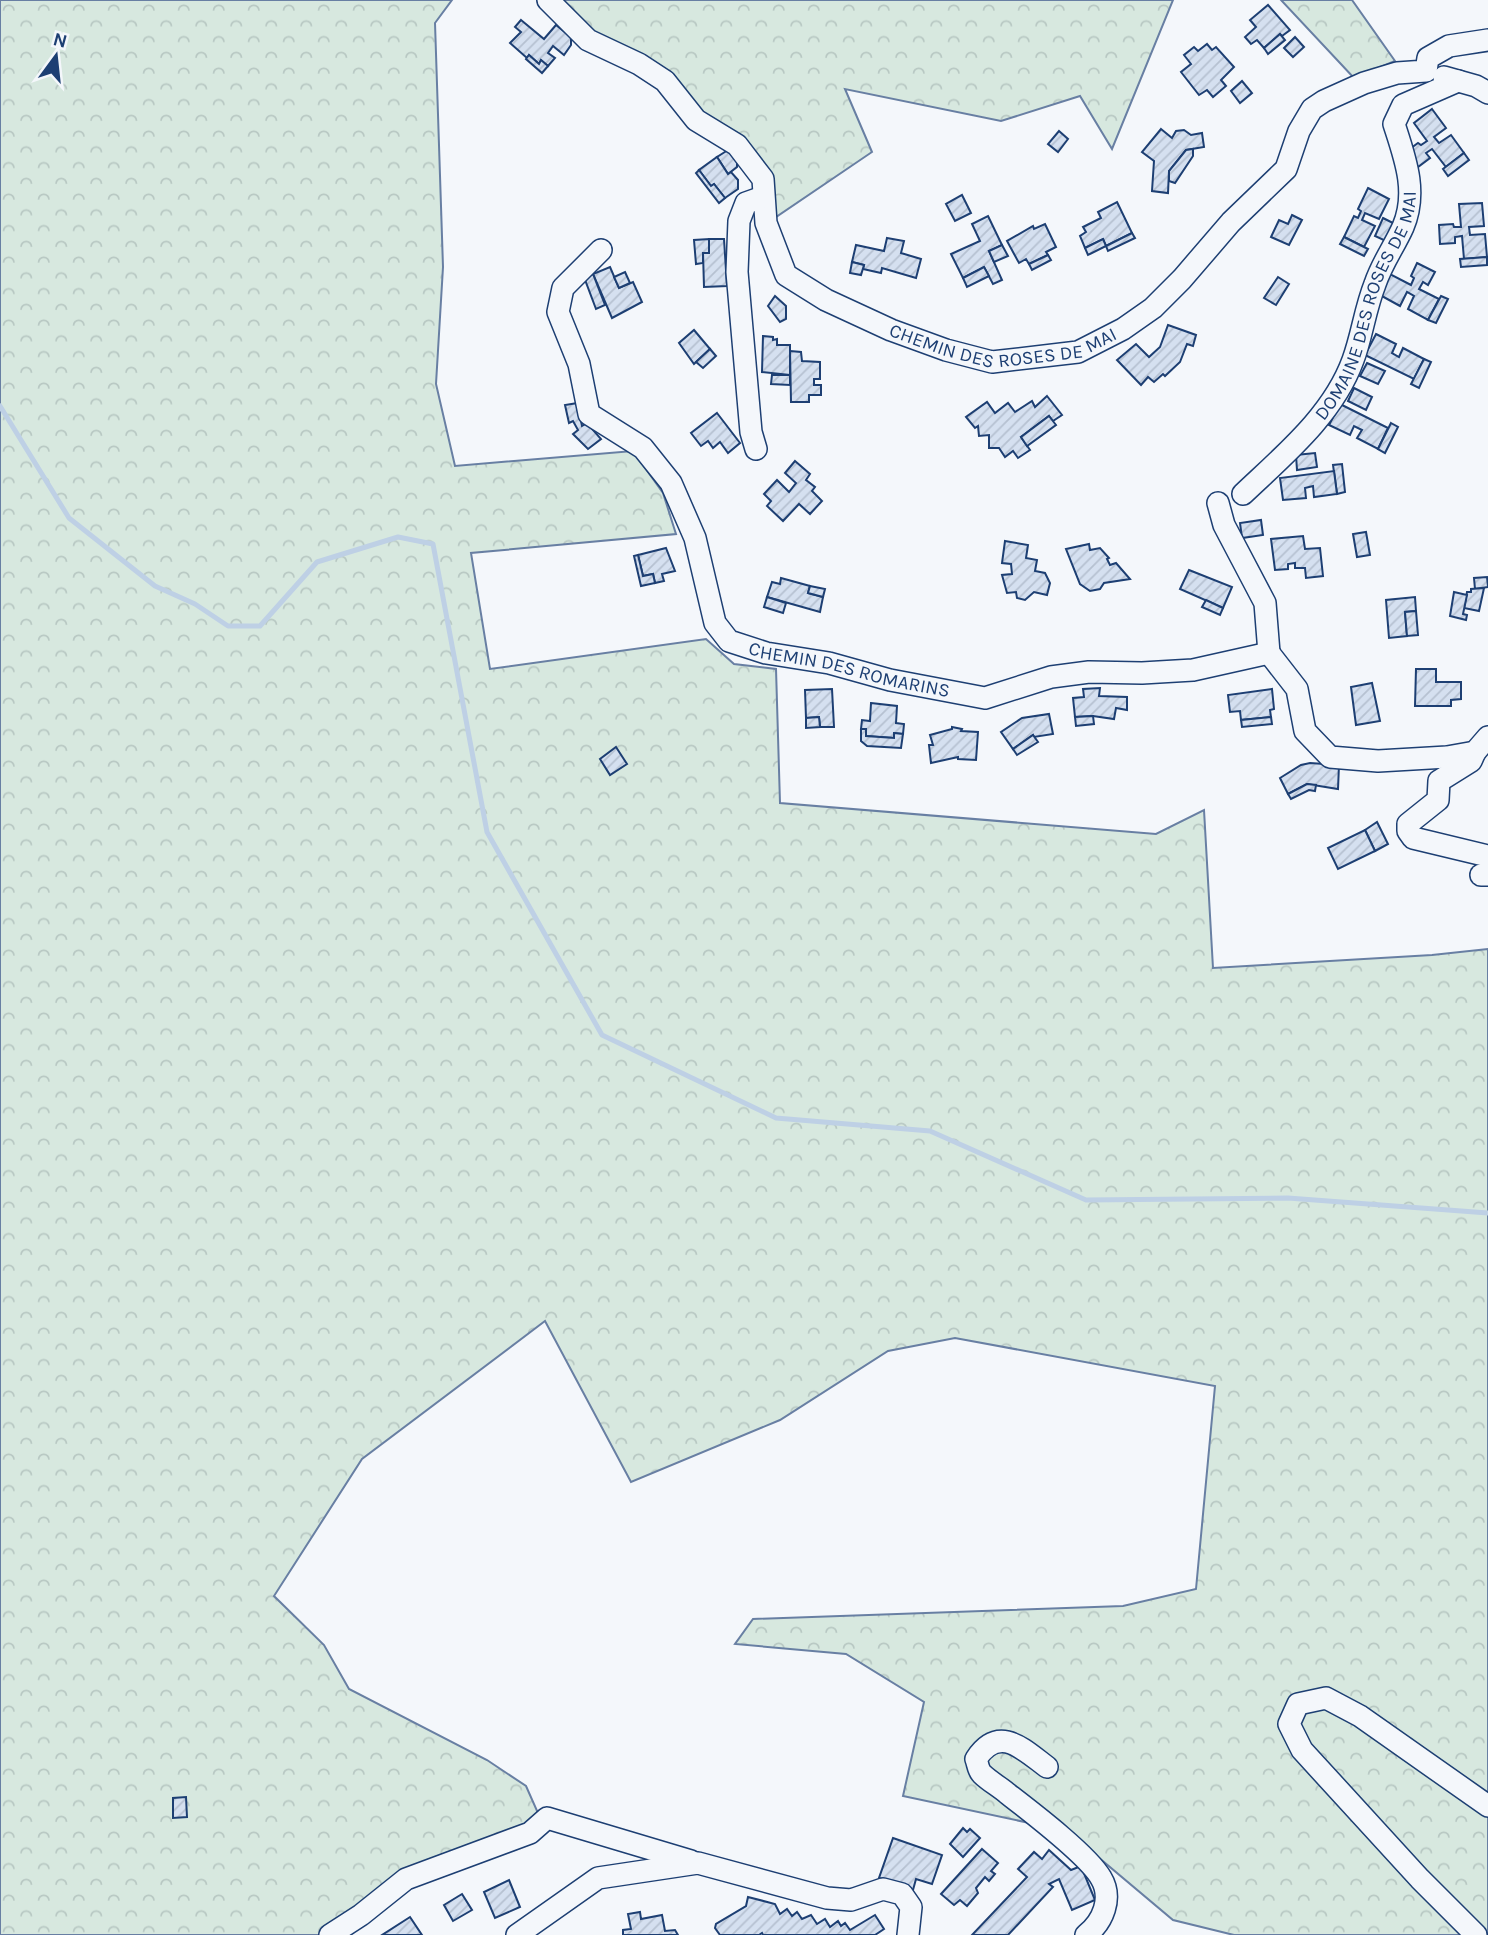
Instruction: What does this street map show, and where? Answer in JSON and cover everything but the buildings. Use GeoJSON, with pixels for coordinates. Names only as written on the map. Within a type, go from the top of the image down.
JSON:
{"type":"FeatureCollection","features":[{"type":"Feature","properties":{"kind":"street","name":"CHEMIN DES ROSES DE MAI"},"geometry":{"type":"LineString","coordinates":[[548,0],[588,40],[666,80],[696,120],[737,145],[763,179],[766,223],[786,275],[826,300],[935,346],[992,362],[1077,352],[1123,329],[1153,308],[1231,222],[1286,169],[1299,131],[1312,109],[1364,83],[1397,74],[1426,71]]}},
{"type":"Feature","properties":{"kind":"street"},"geometry":{"type":"LineString","coordinates":[[1488,40],[1449,46],[1428,58],[1426,71],[1476,86],[1488,93]]}},
{"type":"Feature","properties":{"kind":"street","name":"DOMAINE DES ROSES DE MAI"},"geometry":{"type":"LineString","coordinates":[[1242,494],[1285,454],[1327,409],[1340,390],[1354,359],[1367,304],[1378,274],[1404,224],[1410,203],[1409,170],[1394,124],[1404,105],[1458,81]]}},
{"type":"Feature","properties":{"kind":"street"},"geometry":{"type":"LineString","coordinates":[[756,449],[751,432],[744,358],[738,259],[739,221],[746,202],[763,197]]}},
{"type":"Feature","properties":{"kind":"street","name":"CHEMIN DES ROMARINS"},"geometry":{"type":"LineString","coordinates":[[601,250],[563,288],[558,312],[579,364],[589,414],[643,448],[671,483],[695,538],[715,623],[729,641],[766,653],[829,663],[890,680],[985,698],[1051,677],[1089,671],[1142,673],[1193,670],[1269,653]]}},
{"type":"Feature","properties":{"kind":"street"},"geometry":{"type":"LineString","coordinates":[[1218,503],[1224,525],[1265,603],[1269,653],[1297,689],[1305,731],[1330,757],[1378,761],[1447,757],[1481,745]]}},
{"type":"Feature","properties":{"kind":"street"},"geometry":{"type":"LineString","coordinates":[[1481,745],[1471,761],[1438,781],[1438,800],[1415,816],[1408,824],[1408,831],[1413,838],[1459,847],[1486,869]]}},
{"type":"Feature","properties":{"kind":"street"},"geometry":{"type":"LineString","coordinates":[[1476,1935],[1420,1880],[1302,1750],[1289,1724],[1298,1704],[1326,1698],[1360,1716],[1488,1806]]}},
{"type":"Feature","properties":{"kind":"street"},"geometry":{"type":"LineString","coordinates":[[1047,1767],[1019,1746],[1007,1741],[991,1742],[976,1759],[980,1772],[1089,1862],[1102,1878],[1106,1894],[1105,1910],[1097,1927],[1086,1935]]}},
{"type":"Feature","properties":{"kind":"street"},"geometry":{"type":"LineString","coordinates":[[330,1935],[406,1879],[530,1833],[547,1818],[827,1898],[851,1900],[883,1889],[902,1894],[911,1907],[908,1935]]}},
{"type":"Feature","properties":{"kind":"street"},"geometry":{"type":"LineString","coordinates":[[517,1935],[598,1878],[698,1863]]}},
{"type":"Feature","properties":{"kind":"green space"},"geometry":{"type":"Polygon","coordinates":[[[0,0],[452,0],[435,23],[443,267],[436,384],[455,466],[633,451],[663,493],[676,534],[471,553],[490,669],[706,639],[734,664],[776,669],[780,803],[1156,834],[1204,810],[1213,968],[1432,955],[1488,949],[1488,1935],[1234,1935],[1173,1920],[1067,1831],[903,1796],[924,1702],[846,1654],[735,1644],[753,1619],[1123,1606],[1196,1589],[1215,1386],[955,1338],[888,1351],[780,1420],[631,1482],[545,1321],[362,1459],[274,1596],[324,1645],[349,1689],[487,1760],[526,1786],[538,1813],[521,1832],[412,1885],[347,1935],[0,1935],[0,0]]]}},
{"type":"Feature","properties":{"kind":"green space"},"geometry":{"type":"Polygon","coordinates":[[[556,0],[1173,0],[1112,149],[1080,96],[1001,121],[845,89],[872,152],[776,217],[768,179],[737,138],[585,32],[556,0]]]}},
{"type":"Feature","properties":{"kind":"green space"},"geometry":{"type":"Polygon","coordinates":[[[1281,0],[1352,0],[1395,61],[1354,78],[1281,0]]]}},
{"type":"Feature","properties":{"kind":"waterway"},"geometry":{"type":"LineString","coordinates":[[0,406],[69,518],[155,586],[195,604],[228,626],[260,626],[317,562],[398,537],[433,544],[487,832],[602,1035],[776,1118],[930,1131],[1086,1200],[1288,1198],[1488,1213]]}}]}
